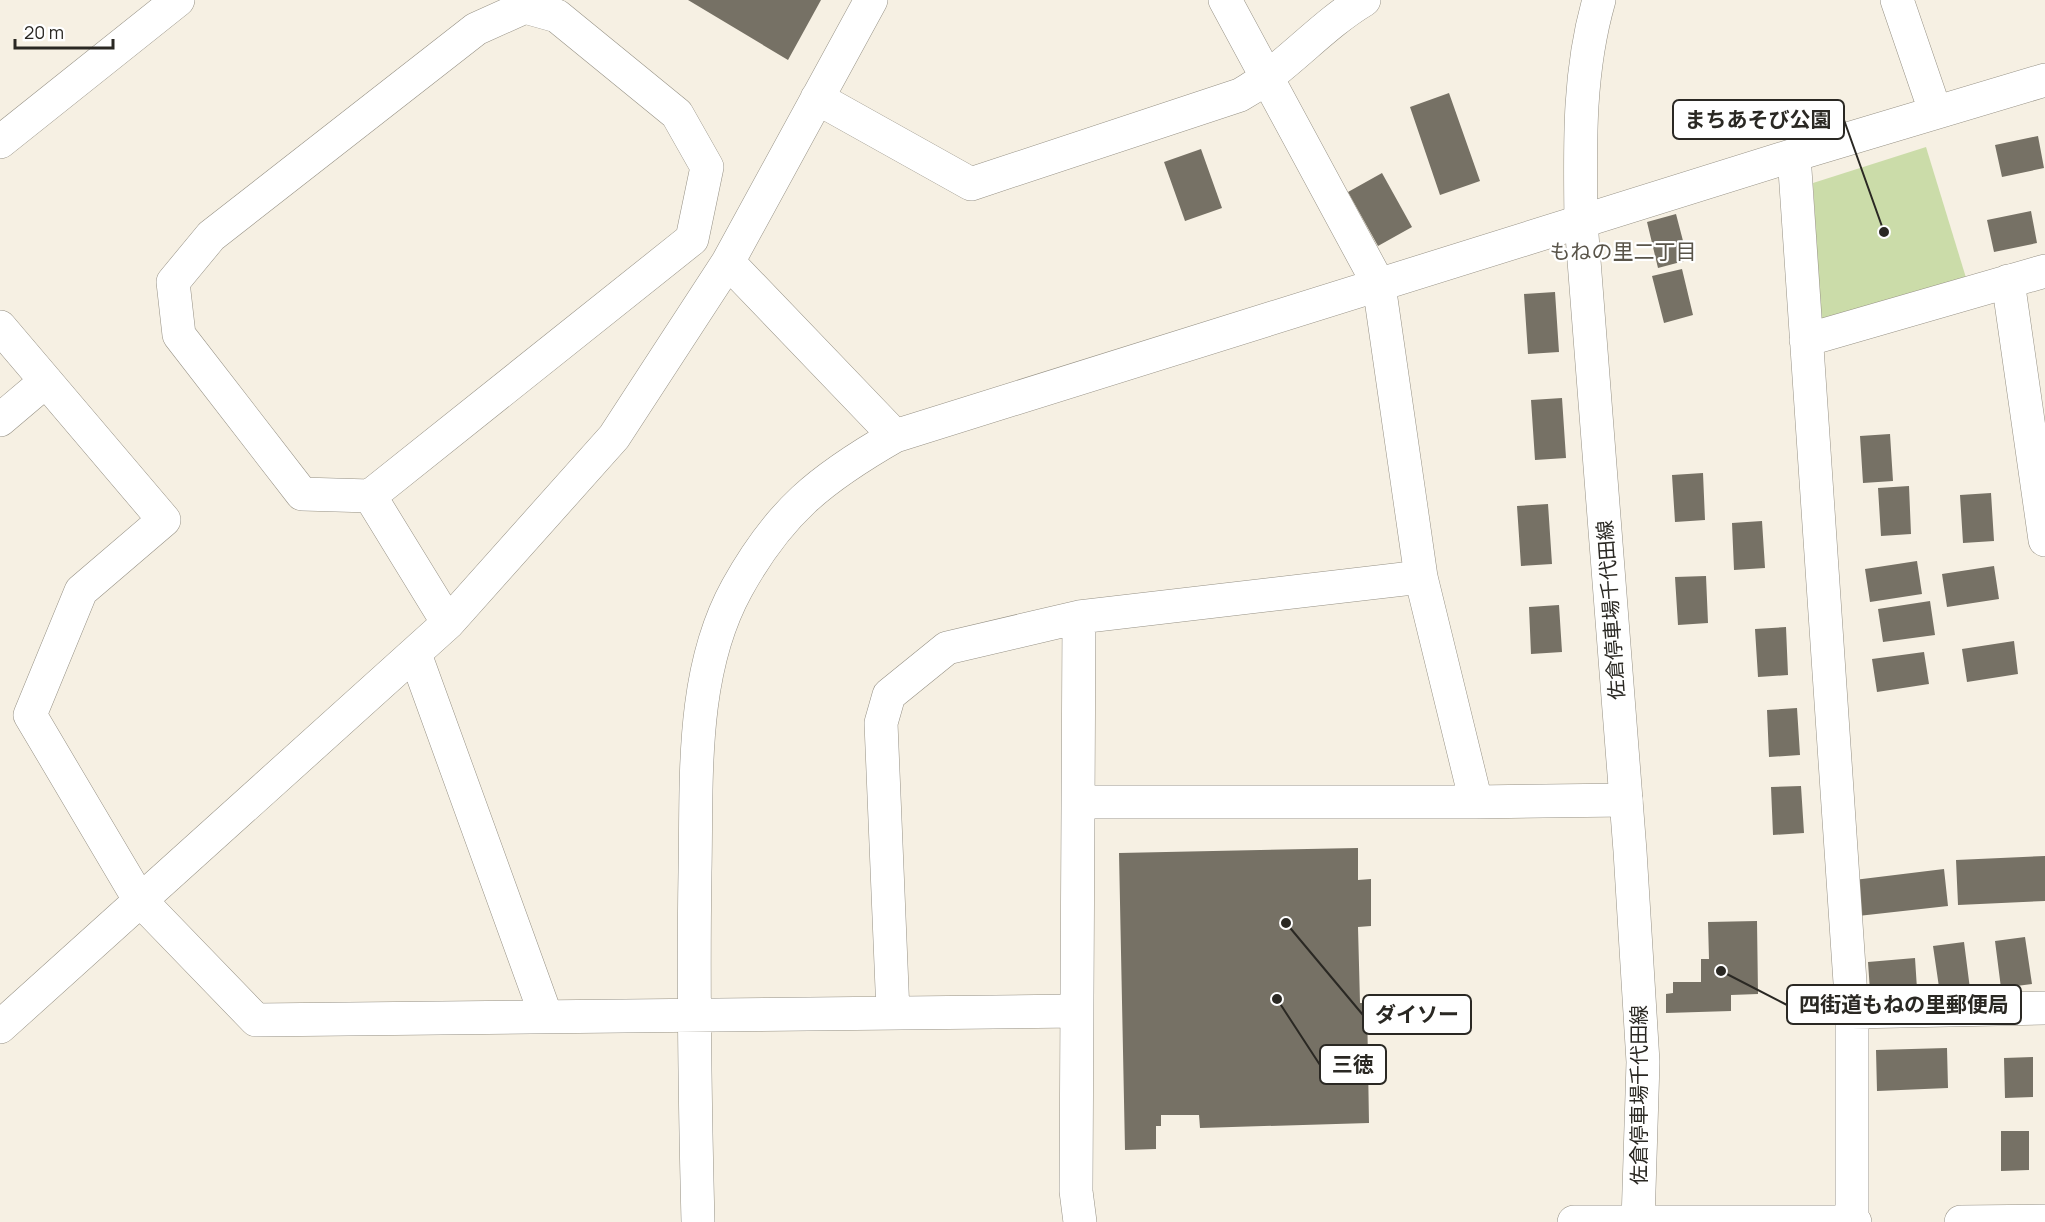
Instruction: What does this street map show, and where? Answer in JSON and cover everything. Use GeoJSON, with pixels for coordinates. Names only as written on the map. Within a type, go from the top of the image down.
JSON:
{"type":"FeatureCollection","features":[{"type":"Feature","properties":{"kind":"street"},"geometry":{"type":"LineString","coordinates":[[0,142],[178,0]]}},
{"type":"Feature","properties":{"kind":"street"},"geometry":{"type":"LineString","coordinates":[[0,1027],[139,899],[448,624],[614,437],[728,262],[871,0]]}},
{"type":"Feature","properties":{"kind":"street"},"geometry":{"type":"LineString","coordinates":[[1225,0],[1379,285],[1421,577],[1476,802]]}},
{"type":"Feature","properties":{"kind":"street"},"geometry":{"type":"LineString","coordinates":[[817,98],[971,184],[1240,95],[1267,79],[1342,13],[1364,0]]}},
{"type":"Feature","properties":{"kind":"street","name":"佐倉停車場千代田線"},"geometry":{"type":"LineString","coordinates":[[1599,0],[1590,32],[1579,120],[1581,222],[1626,800],[1643,1062],[1638,1221]]}},
{"type":"Feature","properties":{"kind":"street"},"geometry":{"type":"LineString","coordinates":[[1897,0],[1935,111]]}},
{"type":"Feature","properties":{"kind":"street"},"geometry":{"type":"LineString","coordinates":[[525,8],[556,16],[677,114],[707,167],[692,239],[370,496],[302,494],[179,335],[173,282],[211,236],[476,29],[525,8]]}},
{"type":"Feature","properties":{"kind":"street"},"geometry":{"type":"LineString","coordinates":[[698,1222],[693,1014],[701,710],[712,651],[736,590],[770,535],[805,496],[855,459],[895,436],[1935,111],[2045,80]]}},
{"type":"Feature","properties":{"kind":"street"},"geometry":{"type":"LineString","coordinates":[[1574,1222],[1853,1222],[1852,1011],[1794,155]]}},
{"type":"Feature","properties":{"kind":"street"},"geometry":{"type":"LineString","coordinates":[[728,262],[895,436]]}},
{"type":"Feature","properties":{"kind":"street"},"geometry":{"type":"LineString","coordinates":[[1806,340],[2045,271]]}},
{"type":"Feature","properties":{"kind":"street"},"geometry":{"type":"LineString","coordinates":[[2008,281],[2045,540]]}},
{"type":"Feature","properties":{"kind":"street"},"geometry":{"type":"LineString","coordinates":[[0,327],[164,520],[81,591],[30,715],[139,899],[256,1020],[1076,1011]]}},
{"type":"Feature","properties":{"kind":"street"},"geometry":{"type":"LineString","coordinates":[[0,420],[46,381]]}},
{"type":"Feature","properties":{"kind":"street"},"geometry":{"type":"LineString","coordinates":[[370,496],[448,624]]}},
{"type":"Feature","properties":{"kind":"street"},"geometry":{"type":"LineString","coordinates":[[893,1013],[881,723],[889,695],[947,648],[1079,616],[1421,577]]}},
{"type":"Feature","properties":{"kind":"street"},"geometry":{"type":"LineString","coordinates":[[1079,616],[1080,802],[1076,1011],[1076,1191],[1080,1222]]}},
{"type":"Feature","properties":{"kind":"street"},"geometry":{"type":"LineString","coordinates":[[415,654],[546,1016]]}},
{"type":"Feature","properties":{"kind":"street"},"geometry":{"type":"LineString","coordinates":[[1080,802],[1626,800]]}},
{"type":"Feature","properties":{"kind":"street"},"geometry":{"type":"LineString","coordinates":[[1852,1011],[2045,1008]]}},
{"type":"Feature","properties":{"kind":"street"},"geometry":{"type":"LineString","coordinates":[[1961,1222],[2045,1221]]}},
{"type":"Feature","properties":{"kind":"green space"},"geometry":{"type":"Polygon","coordinates":[[[1926,147],[1967,281],[1821,324],[1813,183],[1926,147]]]}},
{"type":"Feature","properties":{"kind":"building"},"geometry":{"type":"Polygon","coordinates":[[[688,0],[821,0],[788,60],[688,0]]]}},
{"type":"Feature","properties":{"kind":"building"},"geometry":{"type":"Polygon","coordinates":[[[1449,93],[1480,181],[1440,195],[1410,107],[1449,93]]]}},
{"type":"Feature","properties":{"kind":"building"},"geometry":{"type":"Polygon","coordinates":[[[2038,136],[2044,168],[2002,177],[1995,145],[2038,136]]]}},
{"type":"Feature","properties":{"kind":"building"},"geometry":{"type":"Polygon","coordinates":[[[1201,149],[1222,208],[1185,221],[1164,162],[1201,149]]]}},
{"type":"Feature","properties":{"kind":"building"},"geometry":{"type":"Polygon","coordinates":[[[1382,173],[1412,227],[1378,246],[1348,192],[1382,173]]]}},
{"type":"Feature","properties":{"kind":"building"},"geometry":{"type":"Polygon","coordinates":[[[2031,211],[2037,243],[1994,252],[1987,220],[2031,211]]]}},
{"type":"Feature","properties":{"kind":"building"},"geometry":{"type":"Polygon","coordinates":[[[1676,214],[1688,260],[1658,268],[1647,222],[1676,214]]]}},
{"type":"Feature","properties":{"kind":"building"},"geometry":{"type":"Polygon","coordinates":[[[1682,269],[1693,315],[1664,323],[1652,276],[1682,269]]]}},
{"type":"Feature","properties":{"kind":"building"},"geometry":{"type":"Polygon","coordinates":[[[1555,292],[1559,352],[1528,354],[1524,294],[1555,292]]]}},
{"type":"Feature","properties":{"kind":"building"},"geometry":{"type":"Polygon","coordinates":[[[1562,398],[1566,458],[1535,460],[1531,400],[1562,398]]]}},
{"type":"Feature","properties":{"kind":"building"},"geometry":{"type":"Polygon","coordinates":[[[1890,434],[1893,481],[1863,483],[1860,436],[1890,434]]]}},
{"type":"Feature","properties":{"kind":"building"},"geometry":{"type":"Polygon","coordinates":[[[1703,473],[1705,520],[1675,522],[1672,475],[1703,473]]]}},
{"type":"Feature","properties":{"kind":"building"},"geometry":{"type":"Polygon","coordinates":[[[1909,486],[1911,534],[1881,536],[1878,488],[1909,486]]]}},
{"type":"Feature","properties":{"kind":"building"},"geometry":{"type":"Polygon","coordinates":[[[1991,493],[1994,541],[1963,543],[1960,495],[1991,493]]]}},
{"type":"Feature","properties":{"kind":"building"},"geometry":{"type":"Polygon","coordinates":[[[1548,504],[1552,564],[1521,566],[1517,506],[1548,504]]]}},
{"type":"Feature","properties":{"kind":"building"},"geometry":{"type":"Polygon","coordinates":[[[1762,521],[1765,568],[1734,570],[1732,523],[1762,521]]]}},
{"type":"Feature","properties":{"kind":"building"},"geometry":{"type":"Polygon","coordinates":[[[1917,561],[1922,594],[1870,602],[1865,569],[1917,561]]]}},
{"type":"Feature","properties":{"kind":"building"},"geometry":{"type":"Polygon","coordinates":[[[1994,566],[1999,599],[1947,607],[1942,574],[1994,566]]]}},
{"type":"Feature","properties":{"kind":"building"},"geometry":{"type":"Polygon","coordinates":[[[1706,576],[1708,623],[1678,625],[1675,577],[1706,576]]]}},
{"type":"Feature","properties":{"kind":"building"},"geometry":{"type":"Polygon","coordinates":[[[1930,601],[1935,635],[1883,642],[1878,609],[1930,601]]]}},
{"type":"Feature","properties":{"kind":"building"},"geometry":{"type":"Polygon","coordinates":[[[1559,605],[1562,652],[1531,654],[1529,607],[1559,605]]]}},
{"type":"Feature","properties":{"kind":"building"},"geometry":{"type":"Polygon","coordinates":[[[1786,627],[1788,675],[1758,677],[1755,629],[1786,627]]]}},
{"type":"Feature","properties":{"kind":"building"},"geometry":{"type":"Polygon","coordinates":[[[2014,641],[2018,674],[1967,682],[1962,649],[2014,641]]]}},
{"type":"Feature","properties":{"kind":"building"},"geometry":{"type":"Polygon","coordinates":[[[1924,652],[1929,684],[1877,692],[1872,659],[1924,652]]]}},
{"type":"Feature","properties":{"kind":"building"},"geometry":{"type":"Polygon","coordinates":[[[1797,708],[1800,755],[1769,757],[1767,710],[1797,708]]]}},
{"type":"Feature","properties":{"kind":"building"},"geometry":{"type":"Polygon","coordinates":[[[1801,786],[1804,833],[1773,835],[1771,787],[1801,786]]]}},
{"type":"Feature","properties":{"kind":"building"},"geometry":{"type":"Polygon","coordinates":[[[1358,848],[1358,880],[1371,879],[1371,926],[1358,927],[1360,1003],[1367,1003],[1369,1123],[1200,1128],[1199,1115],[1161,1115],[1161,1126],[1156,1126],[1156,1149],[1125,1150],[1119,853],[1358,848]]]}},
{"type":"Feature","properties":{"kind":"building"},"geometry":{"type":"Polygon","coordinates":[[[2045,856],[2045,901],[1958,905],[1956,860],[2045,856]]]}},
{"type":"Feature","properties":{"kind":"building"},"geometry":{"type":"Polygon","coordinates":[[[1944,869],[1948,906],[1858,916],[1854,880],[1944,869]]]}},
{"type":"Feature","properties":{"kind":"building"},"geometry":{"type":"Polygon","coordinates":[[[1757,921],[1758,994],[1731,995],[1731,1011],[1666,1013],[1666,994],[1673,993],[1673,982],[1701,982],[1701,959],[1709,959],[1708,922],[1757,921]]]}},
{"type":"Feature","properties":{"kind":"building"},"geometry":{"type":"Polygon","coordinates":[[[2025,937],[2032,984],[2001,988],[1995,941],[2025,937]]]}},
{"type":"Feature","properties":{"kind":"building"},"geometry":{"type":"Polygon","coordinates":[[[1964,942],[1970,989],[1940,994],[1933,946],[1964,942]]]}},
{"type":"Feature","properties":{"kind":"building"},"geometry":{"type":"Polygon","coordinates":[[[1915,958],[1917,989],[1870,991],[1868,962],[1915,958]]]}},
{"type":"Feature","properties":{"kind":"building"},"geometry":{"type":"Polygon","coordinates":[[[1947,1048],[1948,1088],[1877,1091],[1876,1050],[1947,1048]]]}},
{"type":"Feature","properties":{"kind":"building"},"geometry":{"type":"Polygon","coordinates":[[[2033,1057],[2033,1097],[2005,1098],[2004,1058],[2033,1057]]]}},
{"type":"Feature","properties":{"kind":"building"},"geometry":{"type":"Polygon","coordinates":[[[2001,1131],[2029,1131],[2029,1170],[2001,1171],[2001,1131]]]}},
{"type":"Feature","properties":{"kind":"place","name":"まちあそび公園"},"geometry":{"type":"Point","coordinates":[1884,232]}},
{"type":"Feature","properties":{"kind":"place","name":"ダイソー"},"geometry":{"type":"Point","coordinates":[1286,923]}},
{"type":"Feature","properties":{"kind":"place","name":"四街道もねの里郵便局"},"geometry":{"type":"Point","coordinates":[1721,971]}},
{"type":"Feature","properties":{"kind":"place","name":"三徳"},"geometry":{"type":"Point","coordinates":[1277,999]}},
{"type":"Feature","properties":{"kind":"district","name":"もねの里二丁目"},"geometry":{"type":"Point","coordinates":[1623,252]}}]}
